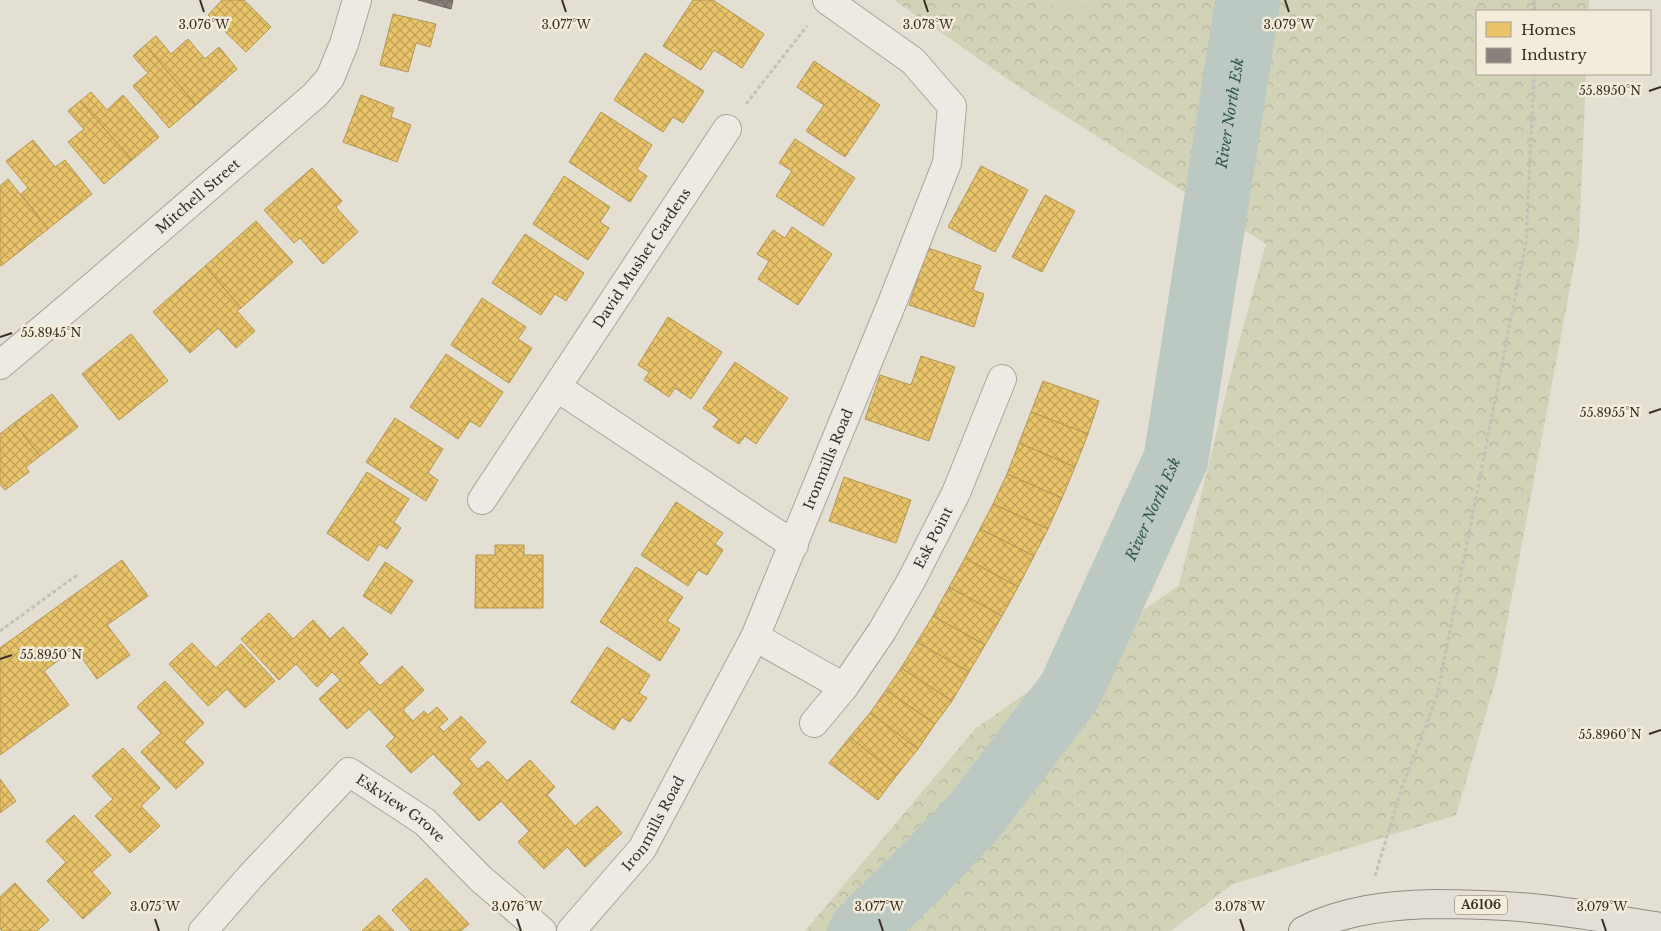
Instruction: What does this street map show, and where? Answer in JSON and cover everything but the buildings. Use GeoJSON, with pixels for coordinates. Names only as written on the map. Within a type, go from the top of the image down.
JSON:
{"type":"FeatureCollection","features":[{"type":"Feature","properties":{"kind":"main road","name":"A6106"},"geometry":{"type":"LineString","coordinates":[[1303,931],[1365,910],[1406,905],[1473,904],[1540,909],[1661,927]]}},
{"type":"Feature","properties":{"kind":"street","name":"Mitchell Street"},"geometry":{"type":"LineString","coordinates":[[0,365],[315,94],[330,78],[344,44],[357,0]]}},
{"type":"Feature","properties":{"kind":"street","name":"Ironmills Road"},"geometry":{"type":"LineString","coordinates":[[571,931],[642,849],[755,638],[947,163],[952,106],[913,61],[827,0]]}},
{"type":"Feature","properties":{"kind":"street","name":"David Mushet Gardens"},"geometry":{"type":"LineString","coordinates":[[482,500],[558,388],[727,129]]}},
{"type":"Feature","properties":{"kind":"street","name":"Esk Point"},"geometry":{"type":"LineString","coordinates":[[814,723],[844,687],[882,631],[912,581],[956,493],[1002,379]]}},
{"type":"Feature","properties":{"kind":"street"},"geometry":{"type":"LineString","coordinates":[[558,388],[794,545]]}},
{"type":"Feature","properties":{"kind":"street"},"geometry":{"type":"LineString","coordinates":[[755,638],[844,687]]}},
{"type":"Feature","properties":{"kind":"street","name":"Eskview Grove"},"geometry":{"type":"LineString","coordinates":[[203,931],[250,877],[349,772],[425,822],[481,879],[542,931]]}},
{"type":"Feature","properties":{"kind":"path"},"geometry":{"type":"LineString","coordinates":[[727,129],[827,0]]}},
{"type":"Feature","properties":{"kind":"path"},"geometry":{"type":"LineString","coordinates":[[1365,910],[1401,790],[1437,696],[1526,242],[1534,75]]}},
{"type":"Feature","properties":{"kind":"path"},"geometry":{"type":"LineString","coordinates":[[0,631],[77,575]]}},
{"type":"Feature","properties":{"kind":"green space"},"geometry":{"type":"Polygon","coordinates":[[[894,0],[1036,0],[1081,15],[1087,0],[1589,0],[1589,10],[1476,10],[1476,75],[1586,75],[1579,240],[1497,676],[1456,815],[1233,884],[1170,931],[805,931],[975,729],[1179,585],[1235,357],[1266,244],[1015,84],[894,0]]]}},
{"type":"Feature","properties":{"kind":"green space"},"geometry":{"type":"Polygon","coordinates":[[[1036,0],[1087,0],[1081,15],[1036,0]]]}},
{"type":"Feature","properties":{"kind":"waterway","name":"River North Esk"},"geometry":{"type":"LineString","coordinates":[[861,931],[973,818],[1070,691],[1176,459],[1248,0]]}}]}
